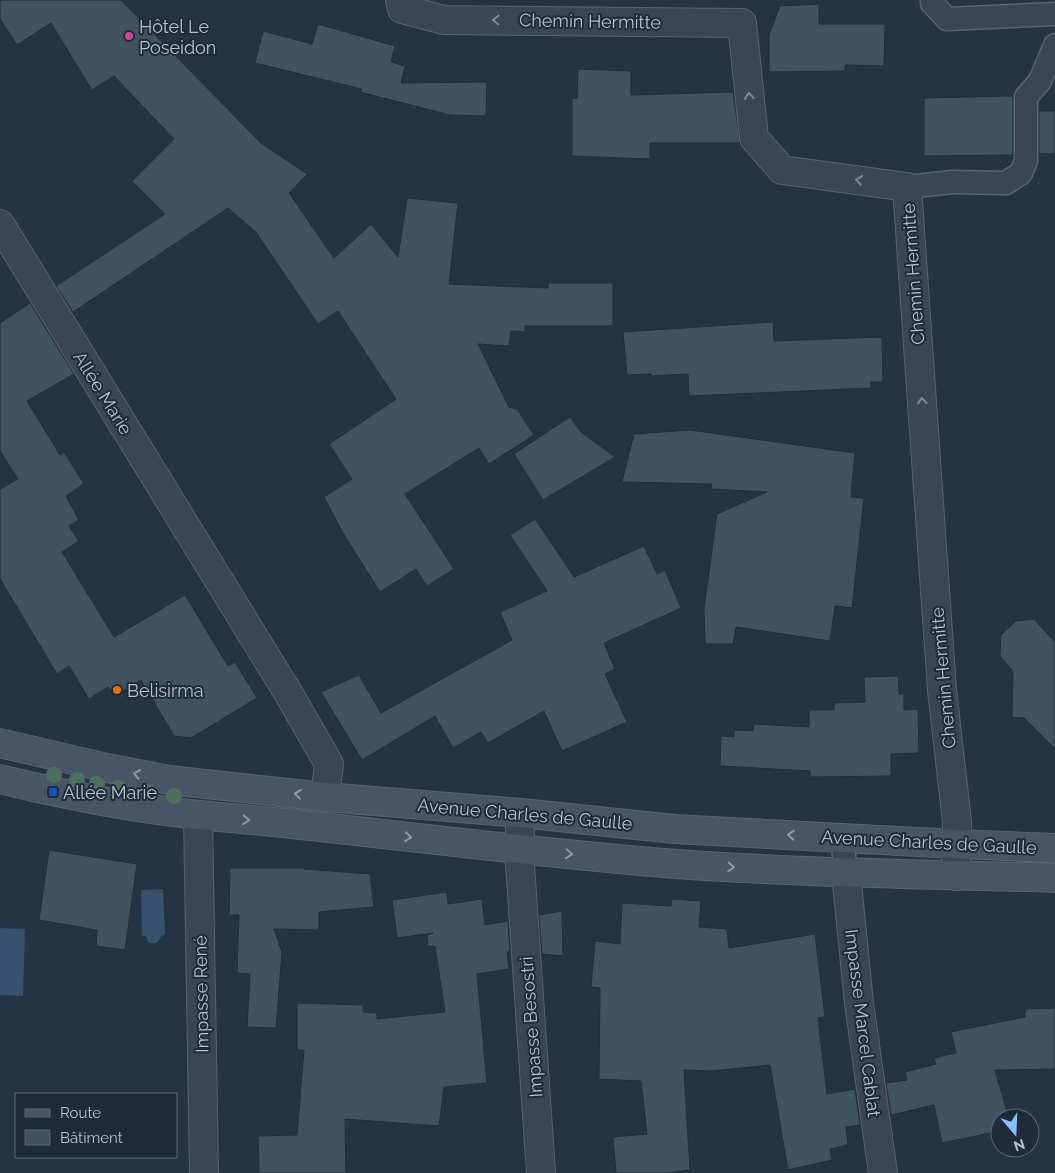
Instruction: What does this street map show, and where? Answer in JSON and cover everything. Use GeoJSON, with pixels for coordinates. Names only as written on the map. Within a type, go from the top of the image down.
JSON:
{"type":"FeatureCollection","features":[{"type":"Feature","properties":{"kind":"main road","name":"Avenue Charles de Gaulle"},"geometry":{"type":"LineString","coordinates":[[0,744],[169,780],[325,797],[674,828],[1055,848]]}},
{"type":"Feature","properties":{"kind":"main road","name":"Avenue Charles de Gaulle"},"geometry":{"type":"LineString","coordinates":[[0,779],[53,792],[198,815],[520,850],[678,864],[846,873],[1055,878]]}},
{"type":"Feature","properties":{"kind":"street","name":"Chemin Hermitte"},"geometry":{"type":"LineString","coordinates":[[400,0],[402,9],[444,20],[742,23],[754,138],[782,170],[907,187],[942,690],[957,822],[956,876]]}},
{"type":"Feature","properties":{"kind":"street","name":"Allée Marie"},"geometry":{"type":"LineString","coordinates":[[0,224],[329,764],[325,797]]}},
{"type":"Feature","properties":{"kind":"street","name":"Impasse Besostri"},"geometry":{"type":"LineString","coordinates":[[521,813],[521,881],[541,1173]]}},
{"type":"Feature","properties":{"kind":"street","name":"Impasse René"},"geometry":{"type":"LineString","coordinates":[[198,815],[204,1173]]}},
{"type":"Feature","properties":{"kind":"street","name":"Impasse Marcel Cablat"},"geometry":{"type":"LineString","coordinates":[[846,873],[858,1002],[883,1173]]}},
{"type":"Feature","properties":{"kind":"lane"},"geometry":{"type":"LineString","coordinates":[[932,0],[932,3],[947,19],[1055,14]]}},
{"type":"Feature","properties":{"kind":"lane"},"geometry":{"type":"LineString","coordinates":[[907,187],[952,182],[1006,183],[1021,173],[1026,161],[1026,97],[1040,81],[1055,45]]}},
{"type":"Feature","properties":{"kind":"lane"},"geometry":{"type":"LineString","coordinates":[[842,838],[846,873]]}},
{"type":"Feature","properties":{"kind":"water"},"geometry":{"type":"Polygon","coordinates":[[[163,889],[165,935],[161,936],[156,943],[150,943],[146,936],[142,936],[141,890],[163,889]]]}},
{"type":"Feature","properties":{"kind":"water"},"geometry":{"type":"Polygon","coordinates":[[[0,928],[25,929],[23,996],[0,995],[0,928]]]}},
{"type":"Feature","properties":{"kind":"building"},"geometry":{"type":"Polygon","coordinates":[[[0,0],[121,0],[261,143],[307,174],[289,193],[334,258],[371,224],[398,257],[407,198],[458,203],[449,284],[548,288],[548,283],[613,283],[613,326],[525,326],[525,332],[511,331],[509,346],[478,344],[509,407],[517,409],[534,435],[489,464],[479,448],[405,494],[454,569],[427,586],[416,569],[380,592],[343,533],[324,497],[352,479],[329,444],[396,399],[338,311],[318,324],[256,232],[228,208],[73,312],[56,286],[165,214],[132,181],[174,139],[114,76],[92,90],[51,23],[17,45],[0,19],[0,0]]]}},
{"type":"Feature","properties":{"kind":"building"},"geometry":{"type":"Polygon","coordinates":[[[819,4],[819,24],[885,24],[884,66],[845,65],[845,71],[769,72],[769,35],[780,6],[819,4]]]}},
{"type":"Feature","properties":{"kind":"building"},"geometry":{"type":"Polygon","coordinates":[[[318,24],[395,46],[391,62],[405,66],[401,83],[487,82],[486,116],[450,115],[360,92],[362,89],[255,63],[263,31],[312,44],[318,24]]]}},
{"type":"Feature","properties":{"kind":"building"},"geometry":{"type":"Polygon","coordinates":[[[578,69],[631,71],[631,95],[733,92],[740,143],[650,143],[650,159],[572,156],[572,98],[577,98],[578,69]]]}},
{"type":"Feature","properties":{"kind":"building"},"geometry":{"type":"Polygon","coordinates":[[[1013,96],[1013,155],[924,156],[924,98],[1013,96]]]}},
{"type":"Feature","properties":{"kind":"building"},"geometry":{"type":"Polygon","coordinates":[[[1039,111],[1055,111],[1055,153],[1039,154],[1039,111]]]}},
{"type":"Feature","properties":{"kind":"building"},"geometry":{"type":"Polygon","coordinates":[[[30,303],[74,374],[27,401],[60,455],[64,452],[84,484],[66,496],[79,520],[69,526],[79,541],[62,552],[114,637],[185,595],[228,666],[235,662],[257,698],[191,738],[174,736],[141,680],[115,696],[108,687],[89,699],[69,666],[57,674],[0,579],[0,489],[18,479],[0,451],[0,323],[30,303]]]}},
{"type":"Feature","properties":{"kind":"building"},"geometry":{"type":"Polygon","coordinates":[[[773,322],[774,341],[882,337],[883,382],[871,382],[871,388],[689,396],[688,374],[627,375],[623,332],[773,322]]]}},
{"type":"Feature","properties":{"kind":"building"},"geometry":{"type":"Polygon","coordinates":[[[570,417],[581,432],[615,457],[543,500],[514,454],[570,417]]]}},
{"type":"Feature","properties":{"kind":"building"},"geometry":{"type":"Polygon","coordinates":[[[690,430],[855,453],[851,497],[864,498],[852,608],[835,606],[830,641],[736,627],[733,644],[705,644],[704,608],[717,514],[767,492],[711,489],[712,484],[622,482],[634,434],[690,430]]]}},
{"type":"Feature","properties":{"kind":"building"},"geometry":{"type":"Polygon","coordinates":[[[535,519],[574,577],[644,546],[657,574],[665,570],[681,608],[604,643],[615,669],[605,674],[627,722],[562,751],[544,711],[488,743],[481,732],[453,748],[435,716],[362,760],[321,692],[359,675],[381,713],[512,640],[500,612],[547,591],[510,535],[535,519]]]}},
{"type":"Feature","properties":{"kind":"building"},"geometry":{"type":"Polygon","coordinates":[[[1034,619],[1055,642],[1055,749],[1024,718],[1012,717],[1013,671],[1000,656],[1001,635],[1016,621],[1034,619]]]}},
{"type":"Feature","properties":{"kind":"building"},"geometry":{"type":"Polygon","coordinates":[[[898,676],[899,694],[904,694],[904,710],[918,709],[919,753],[891,754],[891,776],[810,777],[810,771],[720,766],[721,736],[734,737],[734,730],[753,731],[754,724],[809,727],[809,710],[834,710],[834,703],[865,702],[864,677],[898,676]]]}},
{"type":"Feature","properties":{"kind":"building"},"geometry":{"type":"Polygon","coordinates":[[[49,850],[137,864],[125,950],[96,946],[97,930],[39,920],[49,850]]]}},
{"type":"Feature","properties":{"kind":"building"},"geometry":{"type":"Polygon","coordinates":[[[230,868],[304,868],[370,874],[374,907],[319,912],[319,930],[274,929],[282,952],[276,1028],[247,1027],[250,974],[237,973],[239,915],[229,915],[230,868]]]}},
{"type":"Feature","properties":{"kind":"building"},"geometry":{"type":"Polygon","coordinates":[[[447,892],[448,904],[482,899],[485,925],[508,921],[510,952],[507,952],[509,969],[477,974],[487,1083],[444,1087],[439,1126],[345,1119],[346,1173],[259,1173],[258,1136],[297,1135],[304,1050],[297,1050],[297,1003],[363,1005],[363,1012],[377,1013],[377,1019],[445,1012],[435,946],[428,946],[427,935],[433,933],[397,938],[392,900],[447,892]]]}},
{"type":"Feature","properties":{"kind":"building"},"geometry":{"type":"Polygon","coordinates":[[[672,899],[701,901],[699,927],[727,929],[729,948],[815,934],[825,1017],[818,1018],[827,1094],[855,1089],[860,1125],[846,1127],[848,1145],[830,1149],[832,1160],[788,1170],[770,1065],[712,1071],[684,1070],[690,1170],[665,1173],[616,1173],[613,1137],[647,1134],[641,1081],[599,1079],[600,988],[591,987],[595,941],[620,944],[622,903],[671,906],[672,899]]]}},
{"type":"Feature","properties":{"kind":"building"},"geometry":{"type":"Polygon","coordinates":[[[562,911],[563,956],[542,954],[539,915],[562,911]]]}},
{"type":"Feature","properties":{"kind":"building"},"geometry":{"type":"Polygon","coordinates":[[[1055,1008],[1055,1069],[995,1070],[1006,1108],[990,1108],[990,1133],[942,1143],[934,1105],[891,1115],[886,1083],[907,1080],[905,1072],[936,1064],[934,1058],[956,1053],[951,1032],[1025,1017],[1025,1009],[1055,1008]]]}},
{"type":"Feature","properties":{"kind":"place","name":"Hôtel Le Poseidon"},"geometry":{"type":"Point","coordinates":[129,36]}},
{"type":"Feature","properties":{"kind":"place","name":"Belisirma"},"geometry":{"type":"Point","coordinates":[117,690]}},
{"type":"Feature","properties":{"kind":"place","name":"Allée Marie"},"geometry":{"type":"Point","coordinates":[53,792]}}]}
